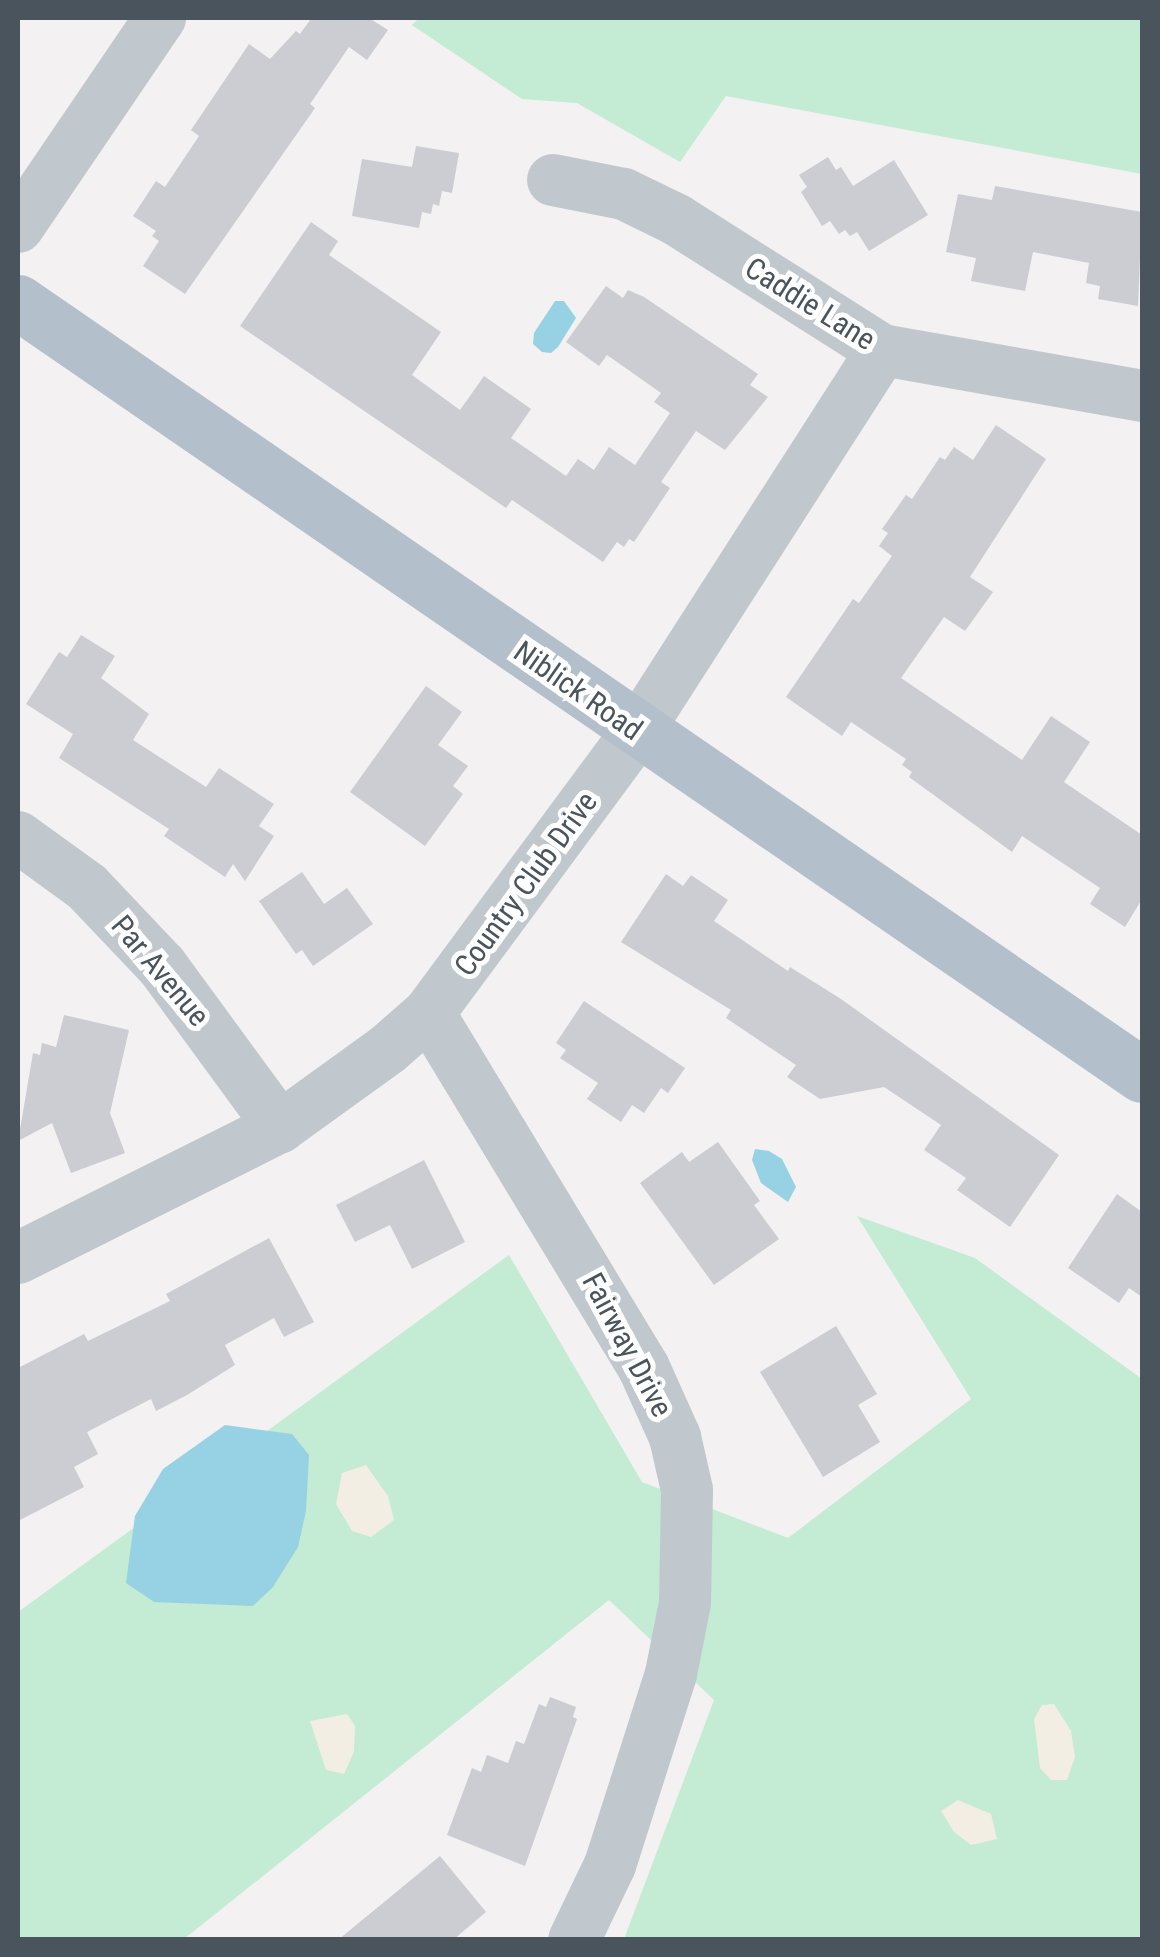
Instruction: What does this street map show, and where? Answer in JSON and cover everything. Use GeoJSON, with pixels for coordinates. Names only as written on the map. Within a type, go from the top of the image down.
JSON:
{"type":"FeatureCollection","features":[{"type":"Feature","properties":{"kind":"main road","name":"Niblick Road"},"geometry":{"type":"LineString","coordinates":[[18,302],[637,732],[1142,1075]]}},
{"type":"Feature","properties":{"kind":"street"},"geometry":{"type":"LineString","coordinates":[[18,227],[139,25]]}},
{"type":"Feature","properties":{"kind":"street","name":"Caddie Lane"},"geometry":{"type":"LineString","coordinates":[[552,180],[624,194],[677,220],[882,350],[1142,396]]}},
{"type":"Feature","properties":{"kind":"street","name":"Country Club Drive"},"geometry":{"type":"LineString","coordinates":[[18,1258],[280,1127],[388,1049],[430,1012],[637,732],[882,350]]}},
{"type":"Feature","properties":{"kind":"street","name":"Par Avenue"},"geometry":{"type":"LineString","coordinates":[[18,837],[87,888],[162,966],[280,1127]]}},
{"type":"Feature","properties":{"kind":"street","name":"Fairway Drive"},"geometry":{"type":"LineString","coordinates":[[430,1012],[644,1368],[675,1437],[687,1490],[685,1603],[671,1674],[610,1865],[574,1940]]}},
{"type":"Feature","properties":{"kind":"green space"},"geometry":{"type":"Polygon","coordinates":[[[419,18],[1142,18],[1142,174],[726,96],[680,162],[577,103],[522,99],[412,25],[419,18]]]}},
{"type":"Feature","properties":{"kind":"green space"},"geometry":{"type":"Polygon","coordinates":[[[857,1216],[975,1258],[1142,1379],[1142,1939],[624,1939],[714,1700],[609,1600],[184,1939],[18,1939],[18,1612],[509,1255],[642,1482],[788,1538],[971,1399],[857,1216]]]}},
{"type":"Feature","properties":{"kind":"sand"},"geometry":{"type":"Polygon","coordinates":[[[366,1465],[388,1496],[394,1520],[371,1537],[352,1531],[336,1504],[342,1473],[366,1465]]]}},
{"type":"Feature","properties":{"kind":"sand"},"geometry":{"type":"Polygon","coordinates":[[[1054,1704],[1071,1731],[1075,1757],[1067,1780],[1051,1780],[1040,1768],[1034,1719],[1042,1705],[1054,1704]]]}},
{"type":"Feature","properties":{"kind":"sand"},"geometry":{"type":"Polygon","coordinates":[[[347,1714],[355,1726],[354,1752],[344,1774],[326,1770],[310,1721],[347,1714]]]}},
{"type":"Feature","properties":{"kind":"sand"},"geometry":{"type":"Polygon","coordinates":[[[958,1800],[991,1814],[997,1839],[971,1845],[954,1832],[941,1811],[958,1800]]]}},
{"type":"Feature","properties":{"kind":"water"},"geometry":{"type":"Polygon","coordinates":[[[555,301],[564,301],[576,318],[558,347],[551,353],[542,352],[533,344],[534,333],[555,301]]]}},
{"type":"Feature","properties":{"kind":"water"},"geometry":{"type":"Polygon","coordinates":[[[755,1149],[782,1159],[796,1187],[788,1202],[761,1183],[752,1160],[755,1149]]]}},
{"type":"Feature","properties":{"kind":"water"},"geometry":{"type":"Polygon","coordinates":[[[225,1425],[292,1434],[309,1455],[306,1511],[298,1547],[273,1587],[253,1606],[154,1602],[126,1583],[135,1516],[163,1469],[225,1425]]]}},
{"type":"Feature","properties":{"kind":"building"},"geometry":{"type":"Polygon","coordinates":[[[306,18],[369,18],[388,30],[367,60],[349,47],[310,104],[315,108],[185,294],[143,266],[159,241],[152,236],[156,231],[133,216],[156,181],[165,187],[199,136],[191,130],[249,44],[270,59],[296,31],[300,34],[310,20],[306,18]]]}},
{"type":"Feature","properties":{"kind":"building"},"geometry":{"type":"Polygon","coordinates":[[[416,146],[459,153],[452,193],[442,191],[439,206],[433,204],[431,214],[422,212],[419,228],[352,216],[362,159],[412,167],[416,146]]]}},
{"type":"Feature","properties":{"kind":"building"},"geometry":{"type":"Polygon","coordinates":[[[828,157],[836,170],[841,167],[853,186],[894,160],[928,215],[869,251],[857,232],[850,236],[845,230],[839,234],[830,221],[822,226],[801,192],[807,187],[799,175],[828,157]]]}},
{"type":"Feature","properties":{"kind":"building"},"geometry":{"type":"Polygon","coordinates":[[[995,186],[1142,212],[1138,306],[1098,299],[1100,286],[1086,283],[1089,263],[1033,252],[1025,291],[971,281],[976,258],[946,252],[958,194],[992,200],[995,186]]]}},
{"type":"Feature","properties":{"kind":"building"},"geometry":{"type":"Polygon","coordinates":[[[311,222],[338,241],[329,255],[441,332],[412,375],[460,410],[484,376],[531,409],[511,438],[566,476],[578,459],[594,470],[609,447],[635,465],[670,413],[654,402],[661,393],[607,355],[599,366],[566,342],[606,286],[623,298],[628,290],[644,297],[758,374],[750,385],[768,397],[725,450],[696,431],[661,482],[670,488],[634,542],[629,539],[624,547],[617,542],[603,562],[512,500],[506,508],[240,326],[311,222]]]}},
{"type":"Feature","properties":{"kind":"building"},"geometry":{"type":"Polygon","coordinates":[[[996,425],[1046,459],[970,577],[993,592],[965,631],[944,617],[901,678],[1022,760],[1051,716],[1090,742],[1064,782],[1142,835],[1142,899],[1125,927],[1090,904],[1100,888],[1022,836],[1012,852],[909,777],[912,772],[902,765],[906,759],[851,722],[842,736],[786,697],[853,599],[859,603],[892,556],[879,546],[888,533],[882,529],[906,495],[912,499],[940,457],[945,460],[954,447],[973,460],[996,425]]]}},
{"type":"Feature","properties":{"kind":"building"},"geometry":{"type":"Polygon","coordinates":[[[81,635],[115,656],[101,678],[149,714],[133,740],[206,787],[219,768],[274,804],[259,826],[274,836],[245,881],[233,864],[225,877],[164,836],[169,829],[59,758],[73,734],[26,704],[59,652],[67,657],[81,635]]]}},
{"type":"Feature","properties":{"kind":"building"},"geometry":{"type":"Polygon","coordinates":[[[426,686],[462,712],[438,745],[468,766],[453,786],[463,794],[425,846],[350,792],[426,686]]]}},
{"type":"Feature","properties":{"kind":"building"},"geometry":{"type":"Polygon","coordinates":[[[302,872],[324,904],[347,888],[373,924],[313,966],[302,950],[296,954],[259,901],[302,872]]]}},
{"type":"Feature","properties":{"kind":"building"},"geometry":{"type":"Polygon","coordinates":[[[666,874],[683,886],[691,875],[728,900],[714,921],[788,971],[790,967],[841,999],[1059,1155],[1010,1227],[957,1190],[966,1178],[924,1150],[941,1125],[884,1087],[820,1099],[787,1077],[796,1065],[726,1018],[731,1010],[621,942],[666,874]]]}},
{"type":"Feature","properties":{"kind":"building"},"geometry":{"type":"Polygon","coordinates":[[[584,1001],[685,1068],[668,1093],[661,1088],[644,1113],[632,1105],[621,1122],[587,1099],[598,1083],[560,1058],[566,1050],[556,1043],[584,1001]]]}},
{"type":"Feature","properties":{"kind":"building"},"geometry":{"type":"Polygon","coordinates":[[[64,1015],[129,1030],[110,1113],[125,1153],[71,1173],[52,1123],[18,1141],[33,1053],[40,1055],[42,1043],[56,1047],[64,1015]]]}},
{"type":"Feature","properties":{"kind":"building"},"geometry":{"type":"Polygon","coordinates":[[[718,1142],[760,1201],[754,1205],[779,1239],[714,1285],[640,1183],[682,1152],[689,1162],[718,1142]]]}},
{"type":"Feature","properties":{"kind":"building"},"geometry":{"type":"Polygon","coordinates":[[[424,1160],[465,1242],[412,1269],[390,1225],[355,1242],[336,1205],[424,1160]]]}},
{"type":"Feature","properties":{"kind":"building"},"geometry":{"type":"Polygon","coordinates":[[[1117,1194],[1142,1212],[1142,1297],[1129,1288],[1119,1303],[1068,1268],[1117,1194]]]}},
{"type":"Feature","properties":{"kind":"building"},"geometry":{"type":"Polygon","coordinates":[[[269,1238],[314,1322],[284,1337],[274,1318],[225,1345],[235,1365],[187,1395],[156,1411],[151,1399],[87,1432],[98,1454],[74,1467],[84,1487],[18,1521],[18,1368],[84,1334],[88,1341],[170,1301],[166,1294],[269,1238]]]}},
{"type":"Feature","properties":{"kind":"building"},"geometry":{"type":"Polygon","coordinates":[[[836,1326],[877,1394],[858,1405],[880,1442],[823,1477],[760,1372],[836,1326]]]}},
{"type":"Feature","properties":{"kind":"building"},"geometry":{"type":"Polygon","coordinates":[[[550,1697],[576,1707],[573,1717],[577,1719],[525,1866],[447,1835],[472,1768],[481,1772],[487,1755],[508,1763],[516,1741],[524,1744],[539,1704],[546,1707],[550,1697]]]}},
{"type":"Feature","properties":{"kind":"building"},"geometry":{"type":"Polygon","coordinates":[[[440,1856],[486,1912],[453,1940],[338,1940],[440,1856]]]}}]}
